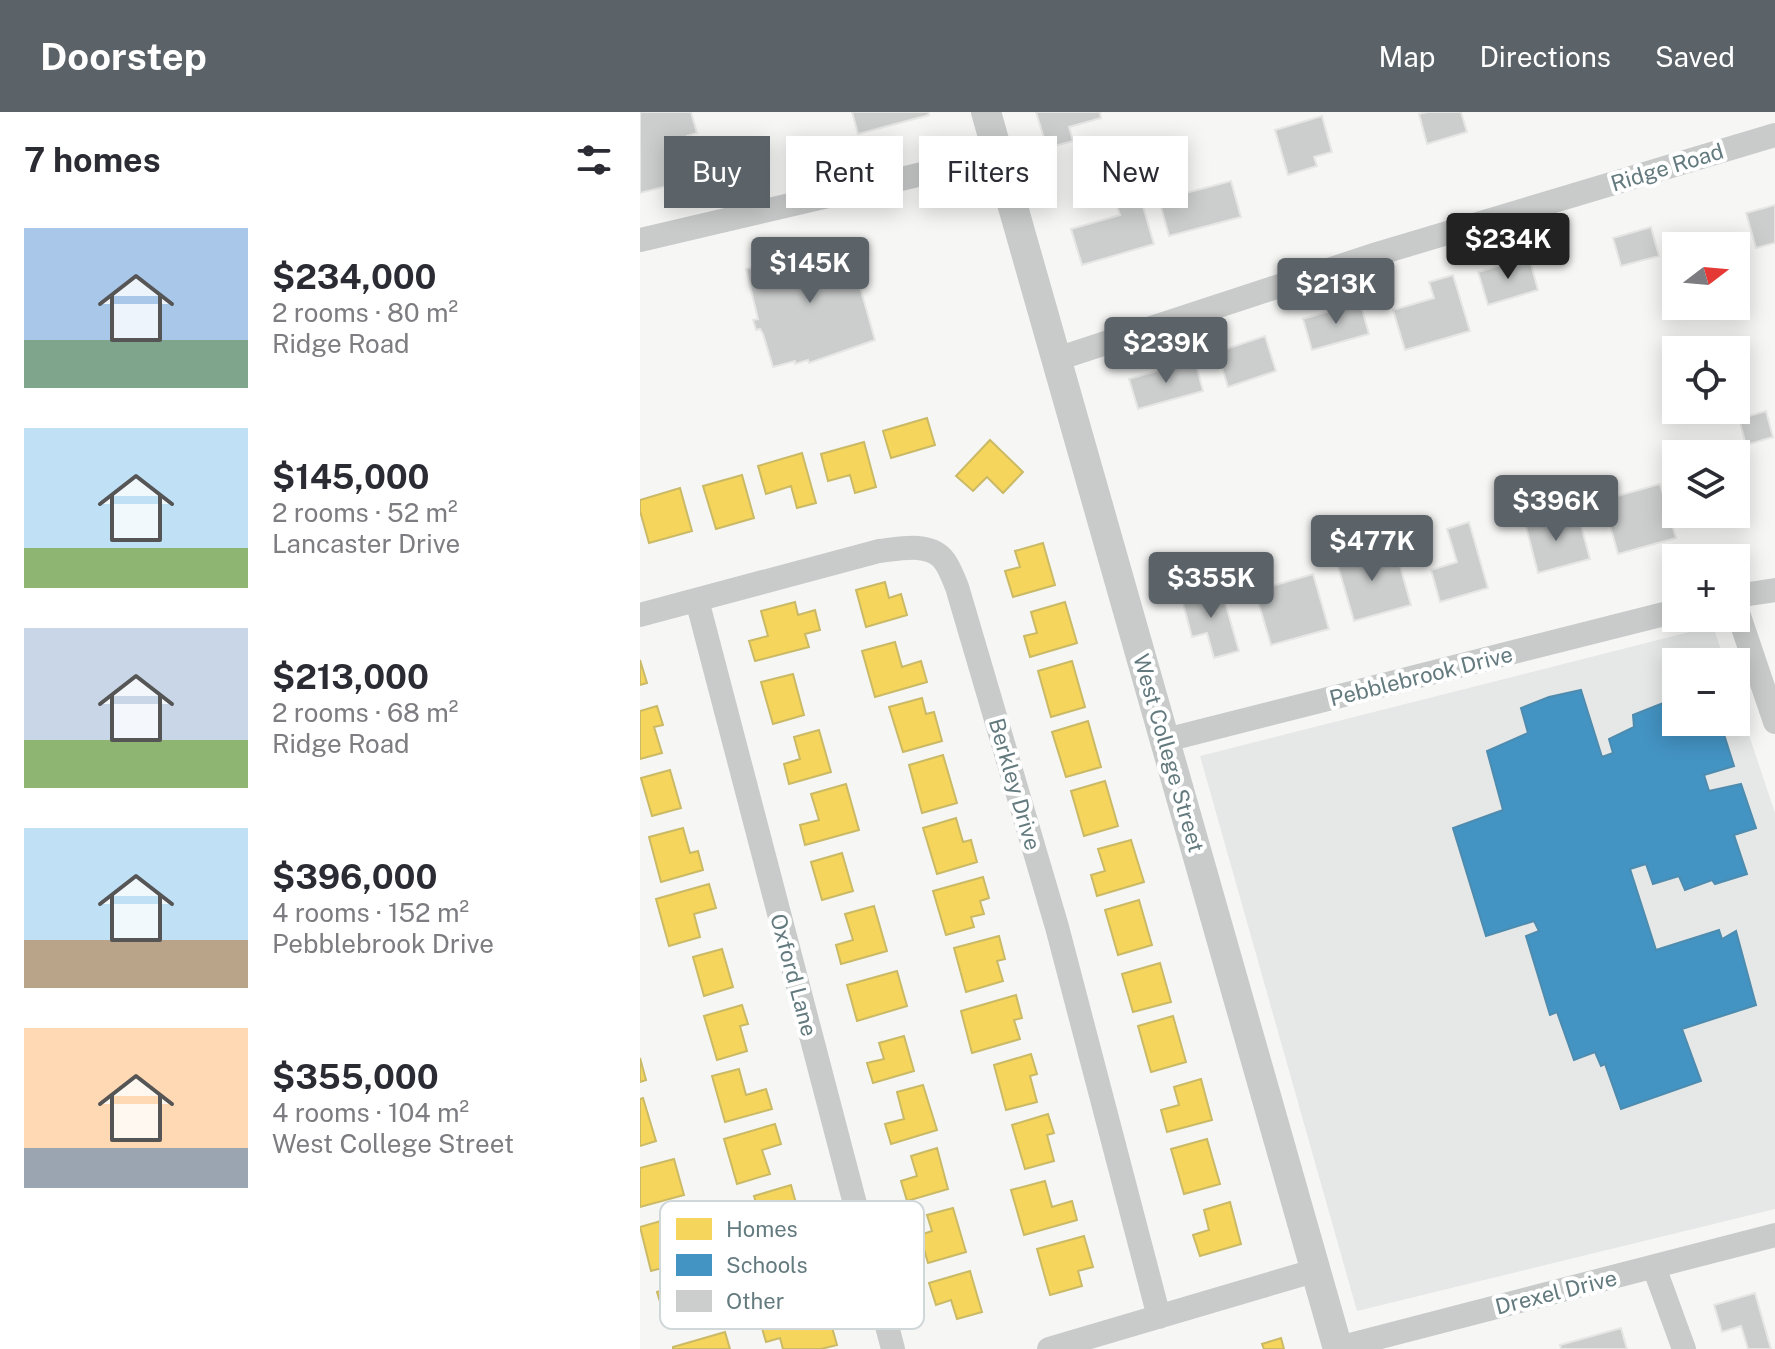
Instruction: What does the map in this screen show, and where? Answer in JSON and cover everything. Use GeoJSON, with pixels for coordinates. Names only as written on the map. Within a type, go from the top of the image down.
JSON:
{"type":"FeatureCollection","features":[{"type":"Feature","properties":{"kind":"street","name":"West College Street"},"geometry":{"type":"LineString","coordinates":[[986,112],[993,136]]}},
{"type":"Feature","properties":{"kind":"street","name":"Ridge Road"},"geometry":{"type":"LineString","coordinates":[[1057,359],[1377,254],[1775,135]]}},
{"type":"Feature","properties":{"kind":"street"},"geometry":{"type":"LineString","coordinates":[[640,240],[919,175]]}},
{"type":"Feature","properties":{"kind":"street","name":"West College Street"},"geometry":{"type":"LineString","coordinates":[[1014,208],[1338,1349]]}},
{"type":"Feature","properties":{"kind":"street","name":"Berkley Drive"},"geometry":{"type":"LineString","coordinates":[[640,615],[879,551],[911,548],[933,551],[943,558],[957,587],[1057,927],[1159,1317]]}},
{"type":"Feature","properties":{"kind":"street"},"geometry":{"type":"LineString","coordinates":[[1750,594],[1775,590]]}},
{"type":"Feature","properties":{"kind":"street","name":"Oxford Lane"},"geometry":{"type":"LineString","coordinates":[[697,600],[854,1201]]}},
{"type":"Feature","properties":{"kind":"street","name":"Pebblebrook Drive"},"geometry":{"type":"LineString","coordinates":[[1166,740],[1662,615]]}},
{"type":"Feature","properties":{"kind":"street"},"geometry":{"type":"LineString","coordinates":[[1744,632],[1775,722]]}},
{"type":"Feature","properties":{"kind":"street","name":"Drexel Drive"},"geometry":{"type":"LineString","coordinates":[[1338,1349],[1775,1235]]}},
{"type":"Feature","properties":{"kind":"street"},"geometry":{"type":"LineString","coordinates":[[1654,1267],[1684,1349]]}},
{"type":"Feature","properties":{"kind":"street"},"geometry":{"type":"LineString","coordinates":[[1049,1349],[1317,1270]]}},
{"type":"Feature","properties":{"kind":"street","name":"Oxford Lane"},"geometry":{"type":"LineString","coordinates":[[888,1329],[893,1349]]}},
{"type":"Feature","properties":{"kind":"shaded area"},"geometry":{"type":"Polygon","coordinates":[[[1689,632],[1715,632],[1720,648],[1662,648],[1662,736],[1749,736],[1775,813],[1775,1209],[1357,1311],[1200,756],[1689,632]]]}},
{"type":"Feature","properties":{"kind":"building: Homes"},"geometry":{"type":"Polygon","coordinates":[[[927,418],[935,445],[891,458],[883,431],[927,418]]]}},
{"type":"Feature","properties":{"kind":"building: Homes"},"geometry":{"type":"Polygon","coordinates":[[[990,440],[1023,472],[1003,493],[987,477],[973,491],[956,476],[990,440]]]}},
{"type":"Feature","properties":{"kind":"building: Homes"},"geometry":{"type":"Polygon","coordinates":[[[864,442],[876,487],[855,493],[850,475],[828,481],[821,454],[864,442]]]}},
{"type":"Feature","properties":{"kind":"building: Homes"},"geometry":{"type":"Polygon","coordinates":[[[802,453],[816,503],[797,508],[791,486],[766,494],[758,466],[802,453]]]}},
{"type":"Feature","properties":{"kind":"building: Homes"},"geometry":{"type":"Polygon","coordinates":[[[742,475],[754,518],[716,529],[703,486],[742,475]]]}},
{"type":"Feature","properties":{"kind":"building: Homes"},"geometry":{"type":"Polygon","coordinates":[[[680,488],[692,531],[649,543],[640,500],[680,488]]]}},
{"type":"Feature","properties":{"kind":"building: Homes"},"geometry":{"type":"Polygon","coordinates":[[[1043,543],[1055,585],[1013,597],[1005,571],[1020,567],[1015,551],[1043,543]]]}},
{"type":"Feature","properties":{"kind":"building: Homes"},"geometry":{"type":"Polygon","coordinates":[[[885,582],[889,598],[901,594],[907,615],[866,627],[856,590],[885,582]]]}},
{"type":"Feature","properties":{"kind":"building: Homes"},"geometry":{"type":"Polygon","coordinates":[[[795,602],[798,615],[815,610],[820,630],[805,634],[809,647],[755,661],[749,641],[768,636],[761,611],[795,602]]]}},
{"type":"Feature","properties":{"kind":"building: Homes"},"geometry":{"type":"Polygon","coordinates":[[[1065,602],[1077,643],[1030,657],[1024,636],[1037,633],[1031,612],[1065,602]]]}},
{"type":"Feature","properties":{"kind":"building: Homes"},"geometry":{"type":"Polygon","coordinates":[[[895,642],[902,667],[921,661],[927,682],[875,697],[862,651],[895,642]]]}},
{"type":"Feature","properties":{"kind":"building: Homes"},"geometry":{"type":"Polygon","coordinates":[[[640,660],[647,683],[640,685],[640,660]]]}},
{"type":"Feature","properties":{"kind":"building: Homes"},"geometry":{"type":"Polygon","coordinates":[[[1072,661],[1085,707],[1051,717],[1038,671],[1072,661]]]}},
{"type":"Feature","properties":{"kind":"building: Homes"},"geometry":{"type":"Polygon","coordinates":[[[793,674],[804,715],[773,724],[761,682],[793,674]]]}},
{"type":"Feature","properties":{"kind":"building: Homes"},"geometry":{"type":"Polygon","coordinates":[[[922,698],[926,714],[934,712],[942,741],[903,752],[889,707],[922,698]]]}},
{"type":"Feature","properties":{"kind":"building: Homes"},"geometry":{"type":"Polygon","coordinates":[[[657,706],[663,725],[654,727],[662,753],[640,759],[640,711],[657,706]]]}},
{"type":"Feature","properties":{"kind":"building: Homes"},"geometry":{"type":"Polygon","coordinates":[[[1088,721],[1101,767],[1066,777],[1052,732],[1088,721]]]}},
{"type":"Feature","properties":{"kind":"building: Homes"},"geometry":{"type":"Polygon","coordinates":[[[819,730],[831,772],[789,784],[784,764],[800,759],[794,737],[819,730]]]}},
{"type":"Feature","properties":{"kind":"building: Homes"},"geometry":{"type":"Polygon","coordinates":[[[943,755],[957,803],[922,813],[909,765],[943,755]]]}},
{"type":"Feature","properties":{"kind":"building: Homes"},"geometry":{"type":"Polygon","coordinates":[[[670,770],[681,808],[652,816],[641,778],[670,770]]]}},
{"type":"Feature","properties":{"kind":"building: Homes"},"geometry":{"type":"Polygon","coordinates":[[[1105,781],[1118,826],[1084,836],[1071,791],[1105,781]]]}},
{"type":"Feature","properties":{"kind":"building: Homes"},"geometry":{"type":"Polygon","coordinates":[[[846,784],[859,830],[805,845],[800,825],[819,820],[811,794],[846,784]]]}},
{"type":"Feature","properties":{"kind":"building: Homes"},"geometry":{"type":"Polygon","coordinates":[[[956,818],[963,842],[971,840],[977,862],[937,874],[923,828],[956,818]]]}},
{"type":"Feature","properties":{"kind":"building: Homes"},"geometry":{"type":"Polygon","coordinates":[[[683,828],[690,853],[698,851],[703,870],[661,882],[649,837],[683,828]]]}},
{"type":"Feature","properties":{"kind":"building: Homes"},"geometry":{"type":"Polygon","coordinates":[[[1131,840],[1144,882],[1097,896],[1091,875],[1105,871],[1098,849],[1131,840]]]}},
{"type":"Feature","properties":{"kind":"building: Homes"},"geometry":{"type":"Polygon","coordinates":[[[842,853],[853,891],[822,900],[811,862],[842,853]]]}},
{"type":"Feature","properties":{"kind":"building: Homes"},"geometry":{"type":"Polygon","coordinates":[[[983,877],[989,898],[980,901],[984,914],[971,917],[974,927],[946,935],[933,891],[983,877]]]}},
{"type":"Feature","properties":{"kind":"building: Homes"},"geometry":{"type":"Polygon","coordinates":[[[709,884],[716,908],[694,914],[700,937],[669,946],[656,899],[709,884]]]}},
{"type":"Feature","properties":{"kind":"building: Homes"},"geometry":{"type":"Polygon","coordinates":[[[1139,900],[1152,945],[1118,955],[1105,910],[1139,900]]]}},
{"type":"Feature","properties":{"kind":"building: Homes"},"geometry":{"type":"Polygon","coordinates":[[[874,906],[887,951],[841,964],[836,945],[853,940],[845,914],[874,906]]]}},
{"type":"Feature","properties":{"kind":"building: Homes"},"geometry":{"type":"Polygon","coordinates":[[[999,936],[1005,959],[997,961],[1003,981],[966,992],[954,948],[999,936]]]}},
{"type":"Feature","properties":{"kind":"building: Homes"},"geometry":{"type":"Polygon","coordinates":[[[722,949],[733,987],[704,996],[693,957],[722,949]]]}},
{"type":"Feature","properties":{"kind":"building: Homes"},"geometry":{"type":"Polygon","coordinates":[[[1160,963],[1171,1002],[1133,1012],[1122,974],[1160,963]]]}},
{"type":"Feature","properties":{"kind":"building: Homes"},"geometry":{"type":"Polygon","coordinates":[[[897,971],[907,1006],[857,1021],[847,985],[897,971]]]}},
{"type":"Feature","properties":{"kind":"building: Homes"},"geometry":{"type":"Polygon","coordinates":[[[1016,995],[1022,1018],[1014,1020],[1020,1039],[972,1053],[961,1011],[1016,995]]]}},
{"type":"Feature","properties":{"kind":"building: Homes"},"geometry":{"type":"Polygon","coordinates":[[[742,1005],[748,1024],[740,1026],[747,1051],[717,1060],[704,1016],[742,1005]]]}},
{"type":"Feature","properties":{"kind":"building: Homes"},"geometry":{"type":"Polygon","coordinates":[[[1173,1016],[1186,1062],[1151,1072],[1138,1026],[1173,1016]]]}},
{"type":"Feature","properties":{"kind":"building: Homes"},"geometry":{"type":"Polygon","coordinates":[[[904,1036],[914,1071],[873,1083],[867,1063],[884,1059],[879,1043],[904,1036]]]}},
{"type":"Feature","properties":{"kind":"building: Homes"},"geometry":{"type":"Polygon","coordinates":[[[1031,1054],[1037,1074],[1030,1076],[1037,1102],[1006,1110],[994,1065],[1031,1054]]]}},
{"type":"Feature","properties":{"kind":"building: Homes"},"geometry":{"type":"Polygon","coordinates":[[[640,1058],[646,1080],[640,1082],[640,1058]]]}},
{"type":"Feature","properties":{"kind":"building: Homes"},"geometry":{"type":"Polygon","coordinates":[[[739,1069],[746,1095],[766,1089],[772,1109],[725,1122],[712,1076],[739,1069]]]}},
{"type":"Feature","properties":{"kind":"building: Homes"},"geometry":{"type":"Polygon","coordinates":[[[1201,1079],[1212,1120],[1167,1132],[1161,1110],[1179,1105],[1174,1087],[1201,1079]]]}},
{"type":"Feature","properties":{"kind":"building: Homes"},"geometry":{"type":"Polygon","coordinates":[[[923,1085],[937,1130],[891,1144],[885,1124],[904,1119],[897,1092],[923,1085]]]}},
{"type":"Feature","properties":{"kind":"building: Homes"},"geometry":{"type":"Polygon","coordinates":[[[643,1098],[656,1141],[640,1146],[640,1099],[643,1098]]]}},
{"type":"Feature","properties":{"kind":"building: Homes"},"geometry":{"type":"Polygon","coordinates":[[[1048,1114],[1054,1133],[1047,1135],[1054,1161],[1025,1169],[1012,1125],[1048,1114]]]}},
{"type":"Feature","properties":{"kind":"building: Homes"},"geometry":{"type":"Polygon","coordinates":[[[775,1124],[781,1144],[762,1150],[770,1174],[737,1184],[724,1139],[775,1124]]]}},
{"type":"Feature","properties":{"kind":"building: Homes"},"geometry":{"type":"Polygon","coordinates":[[[1207,1139],[1220,1184],[1184,1194],[1171,1149],[1207,1139]]]}},
{"type":"Feature","properties":{"kind":"building: Homes"},"geometry":{"type":"Polygon","coordinates":[[[937,1148],[948,1189],[907,1201],[901,1181],[917,1176],[911,1156],[937,1148]]]}},
{"type":"Feature","properties":{"kind":"building: Homes"},"geometry":{"type":"Polygon","coordinates":[[[674,1159],[684,1195],[640,1207],[640,1168],[674,1159]]]}},
{"type":"Feature","properties":{"kind":"building: Homes"},"geometry":{"type":"Polygon","coordinates":[[[1045,1181],[1052,1207],[1072,1201],[1077,1220],[1024,1235],[1011,1190],[1045,1181]]]}},
{"type":"Feature","properties":{"kind":"building: Homes"},"geometry":{"type":"Polygon","coordinates":[[[791,1185],[795,1201],[755,1201],[754,1196],[791,1185]]]}},
{"type":"Feature","properties":{"kind":"building: Homes"},"geometry":{"type":"Polygon","coordinates":[[[1230,1202],[1241,1244],[1200,1256],[1193,1235],[1209,1230],[1204,1210],[1230,1202]]]}},
{"type":"Feature","properties":{"kind":"building: Homes"},"geometry":{"type":"Polygon","coordinates":[[[953,1208],[966,1252],[928,1263],[924,1234],[932,1231],[927,1215],[953,1208]]]}},
{"type":"Feature","properties":{"kind":"building: Homes"},"geometry":{"type":"Polygon","coordinates":[[[660,1221],[660,1269],[651,1271],[640,1227],[660,1221]]]}},
{"type":"Feature","properties":{"kind":"building: Homes"},"geometry":{"type":"Polygon","coordinates":[[[1084,1236],[1093,1267],[1078,1271],[1082,1286],[1050,1295],[1037,1249],[1084,1236]]]}},
{"type":"Feature","properties":{"kind":"building: Homes"},"geometry":{"type":"Polygon","coordinates":[[[970,1271],[982,1312],[957,1319],[951,1300],[936,1305],[929,1283],[970,1271]]]}},
{"type":"Feature","properties":{"kind":"building: Homes"},"geometry":{"type":"Polygon","coordinates":[[[762,1329],[832,1329],[837,1345],[821,1349],[783,1349],[780,1338],[766,1342],[762,1329]]]}},
{"type":"Feature","properties":{"kind":"building: Homes"},"geometry":{"type":"Polygon","coordinates":[[[725,1332],[730,1349],[673,1349],[673,1347],[725,1332]]]}},
{"type":"Feature","properties":{"kind":"building: Homes"},"geometry":{"type":"Polygon","coordinates":[[[1281,1338],[1284,1349],[1264,1349],[1262,1344],[1281,1338]]]}},
{"type":"Feature","properties":{"kind":"building: Schools"},"geometry":{"type":"Polygon","coordinates":[[[1581,690],[1602,757],[1613,753],[1609,739],[1634,727],[1633,715],[1662,704],[1662,736],[1724,736],[1734,766],[1704,775],[1709,791],[1741,784],[1756,828],[1734,835],[1747,874],[1715,884],[1712,880],[1685,890],[1679,876],[1653,884],[1646,864],[1630,869],[1656,950],[1719,930],[1722,939],[1736,931],[1756,1005],[1682,1029],[1701,1081],[1621,1109],[1605,1064],[1601,1066],[1595,1052],[1574,1060],[1557,1012],[1550,1015],[1526,936],[1539,931],[1534,921],[1486,936],[1453,828],[1503,810],[1487,751],[1528,733],[1521,708],[1549,697],[1581,690]]]}},
{"type":"Feature","properties":{"kind":"building: Other"},"geometry":{"type":"Polygon","coordinates":[[[640,112],[691,112],[697,133],[664,136],[664,187],[640,193],[640,112]]]}},
{"type":"Feature","properties":{"kind":"building: Other"},"geometry":{"type":"Polygon","coordinates":[[[852,112],[928,112],[929,115],[858,134],[852,112]]]}},
{"type":"Feature","properties":{"kind":"building: Other"},"geometry":{"type":"Polygon","coordinates":[[[1036,112],[1100,112],[1101,118],[1069,127],[1073,141],[1057,145],[1057,136],[1043,136],[1036,112]]]}},
{"type":"Feature","properties":{"kind":"building: Other"},"geometry":{"type":"Polygon","coordinates":[[[1461,112],[1467,132],[1427,144],[1419,114],[1461,112]]]}},
{"type":"Feature","properties":{"kind":"building: Other"},"geometry":{"type":"Polygon","coordinates":[[[1322,116],[1332,152],[1314,157],[1317,166],[1288,175],[1275,130],[1322,116]]]}},
{"type":"Feature","properties":{"kind":"building: Other"},"geometry":{"type":"Polygon","coordinates":[[[1231,181],[1241,217],[1169,236],[1161,208],[1188,208],[1188,192],[1231,181]]]}},
{"type":"Feature","properties":{"kind":"building: Other"},"geometry":{"type":"Polygon","coordinates":[[[1775,205],[1775,243],[1756,248],[1746,213],[1775,205]]]}},
{"type":"Feature","properties":{"kind":"building: Other"},"geometry":{"type":"Polygon","coordinates":[[[1118,208],[1143,208],[1154,244],[1082,265],[1071,229],[1120,215],[1118,208]]]}},
{"type":"Feature","properties":{"kind":"building: Other"},"geometry":{"type":"Polygon","coordinates":[[[1651,227],[1659,256],[1621,266],[1613,238],[1651,227]]]}},
{"type":"Feature","properties":{"kind":"building: Other"},"geometry":{"type":"Polygon","coordinates":[[[847,241],[875,340],[809,363],[808,360],[795,364],[795,361],[773,367],[763,334],[760,329],[756,330],[753,320],[758,319],[746,269],[780,260],[780,257],[847,241]]]}},
{"type":"Feature","properties":{"kind":"building: Other"},"geometry":{"type":"Polygon","coordinates":[[[1529,257],[1538,290],[1488,305],[1478,272],[1529,257]]]}},
{"type":"Feature","properties":{"kind":"building: Other"},"geometry":{"type":"Polygon","coordinates":[[[1453,275],[1470,331],[1405,350],[1393,310],[1434,298],[1429,282],[1453,275]]]}},
{"type":"Feature","properties":{"kind":"building: Other"},"geometry":{"type":"Polygon","coordinates":[[[1360,302],[1369,334],[1312,350],[1303,319],[1360,302]]]}},
{"type":"Feature","properties":{"kind":"building: Other"},"geometry":{"type":"Polygon","coordinates":[[[1265,336],[1276,371],[1228,387],[1217,352],[1265,336]]]}},
{"type":"Feature","properties":{"kind":"building: Other"},"geometry":{"type":"Polygon","coordinates":[[[1195,360],[1203,391],[1138,409],[1129,379],[1195,360]]]}},
{"type":"Feature","properties":{"kind":"building: Other"},"geometry":{"type":"Polygon","coordinates":[[[1766,411],[1773,437],[1750,444],[1750,440],[1745,440],[1740,424],[1750,424],[1750,416],[1766,411]]]}},
{"type":"Feature","properties":{"kind":"building: Other"},"geometry":{"type":"Polygon","coordinates":[[[1660,484],[1662,528],[1673,528],[1676,538],[1618,554],[1603,500],[1660,484]]]}},
{"type":"Feature","properties":{"kind":"building: Other"},"geometry":{"type":"Polygon","coordinates":[[[1544,514],[1547,527],[1579,518],[1590,559],[1538,573],[1524,519],[1544,514]]]}},
{"type":"Feature","properties":{"kind":"building: Other"},"geometry":{"type":"Polygon","coordinates":[[[1469,522],[1488,588],[1440,602],[1431,570],[1457,562],[1447,529],[1469,522]]]}},
{"type":"Feature","properties":{"kind":"building: Other"},"geometry":{"type":"Polygon","coordinates":[[[1365,547],[1369,560],[1396,552],[1411,605],[1354,621],[1335,556],[1365,547]]]}},
{"type":"Feature","properties":{"kind":"building: Other"},"geometry":{"type":"Polygon","coordinates":[[[1313,574],[1329,629],[1271,645],[1255,591],[1313,574]]]}},
{"type":"Feature","properties":{"kind":"building: Other"},"geometry":{"type":"Polygon","coordinates":[[[1220,585],[1239,651],[1214,658],[1207,633],[1192,637],[1181,596],[1220,585]]]}},
{"type":"Feature","properties":{"kind":"building: Other"},"geometry":{"type":"Polygon","coordinates":[[[1755,1293],[1771,1349],[1748,1349],[1741,1326],[1722,1332],[1714,1305],[1755,1293]]]}},
{"type":"Feature","properties":{"kind":"building: Other"},"geometry":{"type":"Polygon","coordinates":[[[1621,1328],[1627,1349],[1561,1349],[1560,1345],[1621,1328]]]}}]}
